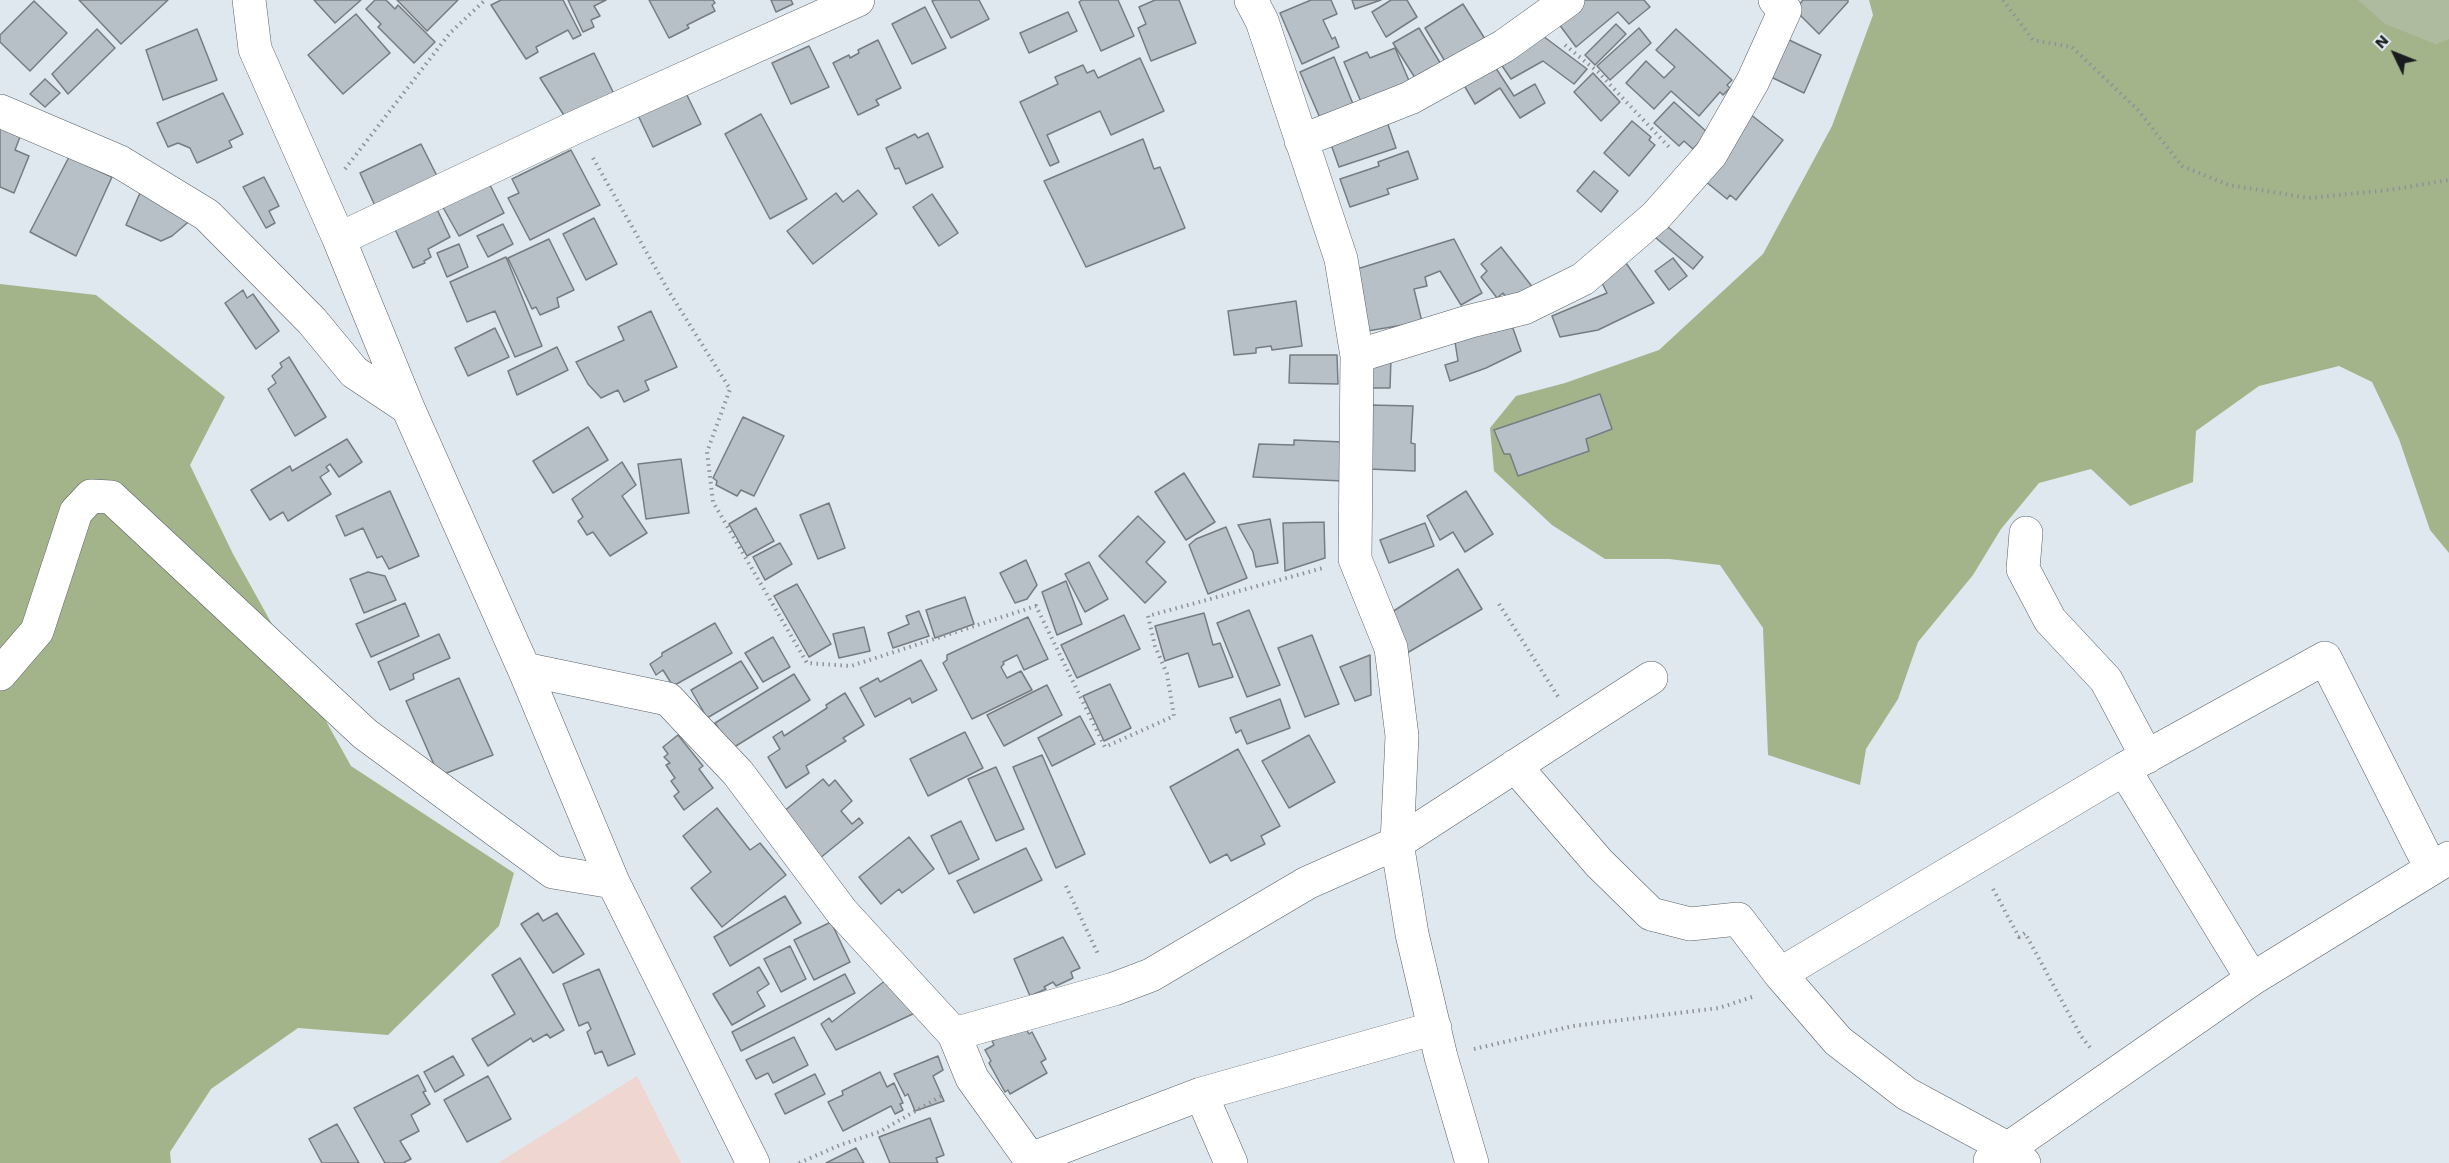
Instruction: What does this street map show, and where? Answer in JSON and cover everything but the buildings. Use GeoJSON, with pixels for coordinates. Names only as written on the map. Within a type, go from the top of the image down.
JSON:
{"type":"FeatureCollection","features":[{"type":"Feature","properties":{"kind":"street"},"geometry":{"type":"LineString","coordinates":[[249,0],[255,49],[339,239],[408,408],[524,669],[613,882],[753,1163]]}},
{"type":"Feature","properties":{"kind":"street"},"geometry":{"type":"LineString","coordinates":[[339,239],[576,127],[858,0]]}},
{"type":"Feature","properties":{"kind":"street"},"geometry":{"type":"LineString","coordinates":[[1251,0],[1262,21],[1341,259],[1357,356],[1355,559],[1391,648],[1402,736],[1397,843],[1412,934],[1438,1042],[1472,1163]]}},
{"type":"Feature","properties":{"kind":"street"},"geometry":{"type":"LineString","coordinates":[[1301,141],[1410,98],[1504,46],[1568,0]]}},
{"type":"Feature","properties":{"kind":"street"},"geometry":{"type":"LineString","coordinates":[[1357,356],[1470,321],[1524,308],[1583,279],[1656,216],[1711,154],[1753,81],[1785,10],[1775,0]]}},
{"type":"Feature","properties":{"kind":"street"},"geometry":{"type":"LineString","coordinates":[[0,111],[120,162],[207,215],[312,321],[354,372],[408,408]]}},
{"type":"Feature","properties":{"kind":"street"},"geometry":{"type":"LineString","coordinates":[[0,674],[37,632],[76,512],[91,496],[111,497],[365,734],[553,872],[613,882]]}},
{"type":"Feature","properties":{"kind":"street"},"geometry":{"type":"LineString","coordinates":[[2026,533],[2023,569],[2050,620],[2106,680],[2135,763],[2252,979]]}},
{"type":"Feature","properties":{"kind":"street"},"geometry":{"type":"LineString","coordinates":[[1515,766],[1599,863],[1651,914],[1690,924],[1738,919],[1785,979],[1838,1041],[1907,1094],[2006,1158],[2111,1075],[2252,979],[2440,863],[2325,658],[2135,763],[1975,857],[1785,979]]}},
{"type":"Feature","properties":{"kind":"street"},"geometry":{"type":"LineString","coordinates":[[524,669],[668,699],[738,773],[842,912],[954,1034],[972,1078],[1032,1161],[1201,1094],[1438,1042]]}},
{"type":"Feature","properties":{"kind":"street"},"geometry":{"type":"LineString","coordinates":[[954,1034],[1114,988],[1151,975],[1307,883],[1397,843],[1650,678]]}},
{"type":"Feature","properties":{"kind":"street"},"geometry":{"type":"LineString","coordinates":[[1201,1094],[1230,1163]]}},
{"type":"Feature","properties":{"kind":"path"},"geometry":{"type":"LineString","coordinates":[[2003,0],[2033,40],[2072,47],[2138,110],[2182,166],[2219,182],[2309,198],[2389,190],[2449,180]]}},
{"type":"Feature","properties":{"kind":"path"},"geometry":{"type":"LineString","coordinates":[[315,184],[349,167],[450,33],[483,1]]}},
{"type":"Feature","properties":{"kind":"path"},"geometry":{"type":"LineString","coordinates":[[1539,23],[1598,72],[1693,174]]}},
{"type":"Feature","properties":{"kind":"path"},"geometry":{"type":"LineString","coordinates":[[576,127],[663,280],[730,389],[707,452],[712,502],[807,663],[851,666],[1036,606],[1105,747],[1174,716],[1167,674],[1155,646],[1148,616],[1355,559]]}},
{"type":"Feature","properties":{"kind":"path"},"geometry":{"type":"LineString","coordinates":[[1499,603],[1577,726]]}},
{"type":"Feature","properties":{"kind":"path"},"geometry":{"type":"LineString","coordinates":[[1975,857],[2019,937],[2025,933],[2081,1036],[2111,1075]]}},
{"type":"Feature","properties":{"kind":"path"},"geometry":{"type":"LineString","coordinates":[[1066,886],[1114,988]]}},
{"type":"Feature","properties":{"kind":"path"},"geometry":{"type":"LineString","coordinates":[[1438,1042],[1719,1008],[1785,979]]}},
{"type":"Feature","properties":{"kind":"path"},"geometry":{"type":"LineString","coordinates":[[799,1163],[840,1144],[879,1132],[972,1078]]}},
{"type":"Feature","properties":{"kind":"shaded area"},"geometry":{"type":"Polygon","coordinates":[[[637,1076],[681,1163],[498,1163],[637,1076]]]}},
{"type":"Feature","properties":{"kind":"green space"},"geometry":{"type":"Polygon","coordinates":[[[1869,0],[2358,0],[2385,24],[2436,44],[2449,39],[2449,553],[2430,530],[2399,439],[2372,382],[2339,366],[2259,386],[2196,431],[2193,482],[2130,506],[2091,469],[2039,483],[2001,529],[1973,575],[1918,642],[1898,699],[1866,749],[1860,785],[1768,755],[1763,628],[1720,565],[1669,559],[1605,559],[1552,525],[1494,471],[1490,428],[1516,396],[1565,383],[1659,350],[1763,254],[1832,126],[1873,15],[1869,0]]]}},
{"type":"Feature","properties":{"kind":"green space"},"geometry":{"type":"Polygon","coordinates":[[[2251,0],[2449,0],[2449,47],[2251,0]]]}},
{"type":"Feature","properties":{"kind":"green space"},"geometry":{"type":"Polygon","coordinates":[[[0,284],[96,295],[225,397],[190,465],[233,554],[351,766],[514,873],[499,926],[388,1035],[298,1028],[211,1089],[170,1152],[171,1163],[0,1163],[0,284]]]}}]}
